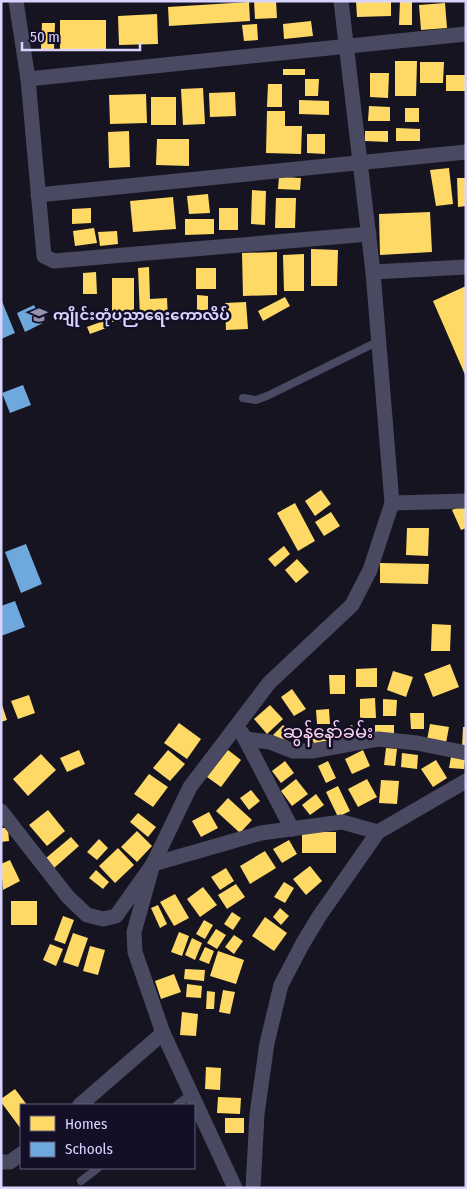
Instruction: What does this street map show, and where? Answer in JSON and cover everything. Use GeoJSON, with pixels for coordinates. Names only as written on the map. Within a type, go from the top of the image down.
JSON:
{"type":"FeatureCollection","features":[{"type":"Feature","properties":{"kind":"street"},"geometry":{"type":"LineString","coordinates":[[16,1],[28,79],[44,256],[54,262],[369,234]]}},
{"type":"Feature","properties":{"kind":"street"},"geometry":{"type":"LineString","coordinates":[[1,811],[68,897],[87,915],[103,919],[116,916],[153,864],[190,787],[269,683],[352,605],[370,570],[392,504],[373,272],[341,1]]}},
{"type":"Feature","properties":{"kind":"street"},"geometry":{"type":"LineString","coordinates":[[28,79],[466,34]]}},
{"type":"Feature","properties":{"kind":"street"},"geometry":{"type":"LineString","coordinates":[[38,195],[466,152]]}},
{"type":"Feature","properties":{"kind":"street"},"geometry":{"type":"LineString","coordinates":[[373,272],[466,267]]}},
{"type":"Feature","properties":{"kind":"street"},"geometry":{"type":"LineString","coordinates":[[392,504],[466,501]]}},
{"type":"Feature","properties":{"kind":"street"},"geometry":{"type":"LineString","coordinates":[[237,725],[292,829]]}},
{"type":"Feature","properties":{"kind":"street"},"geometry":{"type":"LineString","coordinates":[[245,739],[270,742],[293,751],[312,751],[378,740],[417,743],[466,752]]}},
{"type":"Feature","properties":{"kind":"street"},"geometry":{"type":"LineString","coordinates":[[253,1188],[257,1114],[267,1043],[282,985],[320,915],[378,832],[466,781]]}},
{"type":"Feature","properties":{"kind":"street"},"geometry":{"type":"LineString","coordinates":[[153,864],[261,833],[342,822],[378,832]]}},
{"type":"Feature","properties":{"kind":"street"},"geometry":{"type":"LineString","coordinates":[[153,864],[134,932],[135,952],[163,1032],[235,1188]]}},
{"type":"Feature","properties":{"kind":"street"},"geometry":{"type":"LineString","coordinates":[[81,1104],[163,1032]]}},
{"type":"Feature","properties":{"kind":"street"},"geometry":{"type":"LineString","coordinates":[[1,1162],[10,1162],[20,1155]]}},
{"type":"Feature","properties":{"kind":"lane"},"geometry":{"type":"LineString","coordinates":[[243,398],[256,400],[267,396],[379,341]]}},
{"type":"Feature","properties":{"kind":"lane"},"geometry":{"type":"LineString","coordinates":[[178,1104],[191,1094]]}},
{"type":"Feature","properties":{"kind":"lane"},"geometry":{"type":"LineString","coordinates":[[82,1181],[97,1169]]}},
{"type":"Feature","properties":{"kind":"building: Homes"},"geometry":{"type":"Polygon","coordinates":[[[254,1],[276,1],[277,18],[255,19],[254,1]]]}},
{"type":"Feature","properties":{"kind":"building: Homes"},"geometry":{"type":"Polygon","coordinates":[[[356,1],[391,1],[391,16],[357,17],[356,1]]]}},
{"type":"Feature","properties":{"kind":"building: Homes"},"geometry":{"type":"Polygon","coordinates":[[[400,1],[412,1],[412,25],[399,25],[400,1]]]}},
{"type":"Feature","properties":{"kind":"building: Homes"},"geometry":{"type":"Polygon","coordinates":[[[249,2],[250,21],[169,26],[168,7],[249,2]]]}},
{"type":"Feature","properties":{"kind":"building: Homes"},"geometry":{"type":"Polygon","coordinates":[[[445,3],[447,28],[421,30],[419,5],[445,3]]]}},
{"type":"Feature","properties":{"kind":"building: Homes"},"geometry":{"type":"Polygon","coordinates":[[[157,14],[158,44],[119,45],[118,16],[157,14]]]}},
{"type":"Feature","properties":{"kind":"building: Homes"},"geometry":{"type":"Polygon","coordinates":[[[60,20],[106,20],[106,51],[60,50],[60,20]]]}},
{"type":"Feature","properties":{"kind":"building: Homes"},"geometry":{"type":"Polygon","coordinates":[[[311,21],[313,36],[284,39],[283,24],[311,21]]]}},
{"type":"Feature","properties":{"kind":"building: Homes"},"geometry":{"type":"Polygon","coordinates":[[[42,23],[55,23],[54,50],[41,49],[42,23]]]}},
{"type":"Feature","properties":{"kind":"building: Homes"},"geometry":{"type":"Polygon","coordinates":[[[257,24],[258,40],[244,41],[242,25],[257,24]]]}},
{"type":"Feature","properties":{"kind":"building: Homes"},"geometry":{"type":"Polygon","coordinates":[[[395,61],[417,61],[416,96],[395,96],[395,61]]]}},
{"type":"Feature","properties":{"kind":"building: Homes"},"geometry":{"type":"Polygon","coordinates":[[[420,62],[444,62],[443,83],[420,83],[420,62]]]}},
{"type":"Feature","properties":{"kind":"building: Homes"},"geometry":{"type":"Polygon","coordinates":[[[283,69],[305,69],[305,75],[283,75],[283,69]]]}},
{"type":"Feature","properties":{"kind":"building: Homes"},"geometry":{"type":"Polygon","coordinates":[[[370,73],[389,73],[388,98],[370,97],[370,73]]]}},
{"type":"Feature","properties":{"kind":"building: Homes"},"geometry":{"type":"Polygon","coordinates":[[[446,75],[466,75],[466,91],[446,91],[446,75]]]}},
{"type":"Feature","properties":{"kind":"building: Homes"},"geometry":{"type":"Polygon","coordinates":[[[305,79],[319,79],[318,96],[305,96],[305,79]]]}},
{"type":"Feature","properties":{"kind":"building: Homes"},"geometry":{"type":"Polygon","coordinates":[[[268,84],[282,84],[282,107],[267,107],[268,84]]]}},
{"type":"Feature","properties":{"kind":"building: Homes"},"geometry":{"type":"Polygon","coordinates":[[[203,88],[205,124],[183,125],[181,89],[203,88]]]}},
{"type":"Feature","properties":{"kind":"building: Homes"},"geometry":{"type":"Polygon","coordinates":[[[235,92],[236,116],[210,117],[209,93],[235,92]]]}},
{"type":"Feature","properties":{"kind":"building: Homes"},"geometry":{"type":"Polygon","coordinates":[[[146,94],[147,123],[110,124],[109,95],[146,94]]]}},
{"type":"Feature","properties":{"kind":"building: Homes"},"geometry":{"type":"Polygon","coordinates":[[[151,97],[176,97],[176,125],[151,125],[151,97]]]}},
{"type":"Feature","properties":{"kind":"building: Homes"},"geometry":{"type":"Polygon","coordinates":[[[299,100],[329,101],[329,115],[299,114],[299,100]]]}},
{"type":"Feature","properties":{"kind":"building: Homes"},"geometry":{"type":"Polygon","coordinates":[[[369,106],[390,107],[390,121],[368,121],[369,106]]]}},
{"type":"Feature","properties":{"kind":"building: Homes"},"geometry":{"type":"Polygon","coordinates":[[[405,108],[419,108],[419,122],[405,122],[405,108]]]}},
{"type":"Feature","properties":{"kind":"building: Homes"},"geometry":{"type":"Polygon","coordinates":[[[267,111],[285,111],[285,126],[302,126],[301,154],[266,153],[267,111]]]}},
{"type":"Feature","properties":{"kind":"building: Homes"},"geometry":{"type":"Polygon","coordinates":[[[396,128],[420,129],[420,141],[396,141],[396,128]]]}},
{"type":"Feature","properties":{"kind":"building: Homes"},"geometry":{"type":"Polygon","coordinates":[[[129,131],[130,167],[109,168],[108,132],[129,131]]]}},
{"type":"Feature","properties":{"kind":"building: Homes"},"geometry":{"type":"Polygon","coordinates":[[[365,131],[388,131],[388,142],[365,141],[365,131]]]}},
{"type":"Feature","properties":{"kind":"building: Homes"},"geometry":{"type":"Polygon","coordinates":[[[307,134],[325,134],[325,154],[307,153],[307,134]]]}},
{"type":"Feature","properties":{"kind":"building: Homes"},"geometry":{"type":"Polygon","coordinates":[[[157,139],[189,139],[189,166],[156,165],[157,139]]]}},
{"type":"Feature","properties":{"kind":"building: Homes"},"geometry":{"type":"Polygon","coordinates":[[[449,168],[453,204],[436,206],[430,170],[449,168]]]}},
{"type":"Feature","properties":{"kind":"building: Homes"},"geometry":{"type":"Polygon","coordinates":[[[279,177],[301,178],[300,190],[278,189],[279,177]]]}},
{"type":"Feature","properties":{"kind":"building: Homes"},"geometry":{"type":"Polygon","coordinates":[[[457,178],[466,178],[466,206],[458,207],[457,178]]]}},
{"type":"Feature","properties":{"kind":"building: Homes"},"geometry":{"type":"Polygon","coordinates":[[[252,190],[266,191],[265,225],[251,224],[252,190]]]}},
{"type":"Feature","properties":{"kind":"building: Homes"},"geometry":{"type":"Polygon","coordinates":[[[208,194],[210,213],[189,214],[187,196],[208,194]]]}},
{"type":"Feature","properties":{"kind":"building: Homes"},"geometry":{"type":"Polygon","coordinates":[[[173,197],[176,229],[133,232],[130,201],[173,197]]]}},
{"type":"Feature","properties":{"kind":"building: Homes"},"geometry":{"type":"Polygon","coordinates":[[[276,198],[296,198],[295,228],[275,228],[276,198]]]}},
{"type":"Feature","properties":{"kind":"building: Homes"},"geometry":{"type":"Polygon","coordinates":[[[91,208],[91,223],[72,224],[72,209],[91,208]]]}},
{"type":"Feature","properties":{"kind":"building: Homes"},"geometry":{"type":"Polygon","coordinates":[[[219,208],[238,208],[238,230],[219,230],[219,208]]]}},
{"type":"Feature","properties":{"kind":"building: Homes"},"geometry":{"type":"Polygon","coordinates":[[[430,212],[432,252],[380,255],[379,214],[430,212]]]}},
{"type":"Feature","properties":{"kind":"building: Homes"},"geometry":{"type":"Polygon","coordinates":[[[185,219],[214,219],[214,234],[185,235],[185,219]]]}},
{"type":"Feature","properties":{"kind":"building: Homes"},"geometry":{"type":"Polygon","coordinates":[[[94,228],[97,243],[75,246],[73,231],[94,228]]]}},
{"type":"Feature","properties":{"kind":"building: Homes"},"geometry":{"type":"Polygon","coordinates":[[[117,231],[118,244],[100,246],[98,232],[117,231]]]}},
{"type":"Feature","properties":{"kind":"building: Homes"},"geometry":{"type":"Polygon","coordinates":[[[311,249],[338,250],[337,286],[311,286],[311,249]]]}},
{"type":"Feature","properties":{"kind":"building: Homes"},"geometry":{"type":"Polygon","coordinates":[[[277,252],[277,295],[243,296],[242,253],[277,252]]]}},
{"type":"Feature","properties":{"kind":"building: Homes"},"geometry":{"type":"Polygon","coordinates":[[[304,254],[304,291],[284,291],[283,255],[304,254]]]}},
{"type":"Feature","properties":{"kind":"building: Homes"},"geometry":{"type":"Polygon","coordinates":[[[149,267],[150,299],[167,298],[168,319],[148,320],[147,316],[140,317],[138,268],[149,267]]]}},
{"type":"Feature","properties":{"kind":"building: Homes"},"geometry":{"type":"Polygon","coordinates":[[[196,268],[216,268],[216,289],[196,289],[196,268]]]}},
{"type":"Feature","properties":{"kind":"building: Homes"},"geometry":{"type":"Polygon","coordinates":[[[96,272],[97,294],[83,294],[83,273],[96,272]]]}},
{"type":"Feature","properties":{"kind":"building: Homes"},"geometry":{"type":"Polygon","coordinates":[[[112,278],[134,278],[134,322],[112,322],[112,278]]]}},
{"type":"Feature","properties":{"kind":"building: Homes"},"geometry":{"type":"Polygon","coordinates":[[[466,286],[466,377],[433,301],[466,286]]]}},
{"type":"Feature","properties":{"kind":"building: Homes"},"geometry":{"type":"Polygon","coordinates":[[[197,295],[208,296],[208,310],[197,310],[197,295]]]}},
{"type":"Feature","properties":{"kind":"building: Homes"},"geometry":{"type":"Polygon","coordinates":[[[285,297],[290,306],[263,321],[258,311],[285,297]]]}},
{"type":"Feature","properties":{"kind":"building: Homes"},"geometry":{"type":"Polygon","coordinates":[[[246,302],[248,329],[226,330],[225,303],[246,302]]]}},
{"type":"Feature","properties":{"kind":"building: Homes"},"geometry":{"type":"Polygon","coordinates":[[[106,320],[109,327],[90,334],[87,327],[106,320]]]}},
{"type":"Feature","properties":{"kind":"building: Homes"},"geometry":{"type":"Polygon","coordinates":[[[321,490],[331,504],[315,516],[305,501],[321,490]]]}},
{"type":"Feature","properties":{"kind":"building: Homes"},"geometry":{"type":"Polygon","coordinates":[[[295,503],[315,541],[298,551],[277,513],[295,503]]]}},
{"type":"Feature","properties":{"kind":"building: Homes"},"geometry":{"type":"Polygon","coordinates":[[[465,504],[466,528],[461,530],[452,510],[465,504]]]}},
{"type":"Feature","properties":{"kind":"building: Homes"},"geometry":{"type":"Polygon","coordinates":[[[331,512],[340,526],[324,536],[315,522],[331,512]]]}},
{"type":"Feature","properties":{"kind":"building: Homes"},"geometry":{"type":"Polygon","coordinates":[[[407,528],[429,528],[428,556],[406,555],[407,528]]]}},
{"type":"Feature","properties":{"kind":"building: Homes"},"geometry":{"type":"Polygon","coordinates":[[[284,546],[290,554],[275,567],[268,559],[284,546]]]}},
{"type":"Feature","properties":{"kind":"building: Homes"},"geometry":{"type":"Polygon","coordinates":[[[297,559],[309,572],[296,583],[285,570],[297,559]]]}},
{"type":"Feature","properties":{"kind":"building: Homes"},"geometry":{"type":"Polygon","coordinates":[[[380,563],[429,564],[428,584],[380,583],[380,563]]]}},
{"type":"Feature","properties":{"kind":"building: Homes"},"geometry":{"type":"Polygon","coordinates":[[[432,624],[451,625],[450,651],[431,651],[432,624]]]}},
{"type":"Feature","properties":{"kind":"building: Homes"},"geometry":{"type":"Polygon","coordinates":[[[450,664],[459,687],[433,697],[424,674],[450,664]]]}},
{"type":"Feature","properties":{"kind":"building: Homes"},"geometry":{"type":"Polygon","coordinates":[[[377,668],[377,687],[356,687],[356,669],[377,668]]]}},
{"type":"Feature","properties":{"kind":"building: Homes"},"geometry":{"type":"Polygon","coordinates":[[[393,671],[413,677],[406,697],[387,690],[393,671]]]}},
{"type":"Feature","properties":{"kind":"building: Homes"},"geometry":{"type":"Polygon","coordinates":[[[329,675],[345,675],[345,694],[330,694],[329,675]]]}},
{"type":"Feature","properties":{"kind":"building: Homes"},"geometry":{"type":"Polygon","coordinates":[[[292,689],[306,709],[294,716],[281,697],[292,689]]]}},
{"type":"Feature","properties":{"kind":"building: Homes"},"geometry":{"type":"Polygon","coordinates":[[[29,695],[35,713],[18,719],[11,701],[29,695]]]}},
{"type":"Feature","properties":{"kind":"building: Homes"},"geometry":{"type":"Polygon","coordinates":[[[375,698],[376,718],[360,718],[360,699],[375,698]]]}},
{"type":"Feature","properties":{"kind":"building: Homes"},"geometry":{"type":"Polygon","coordinates":[[[383,699],[397,700],[396,716],[383,716],[383,699]]]}},
{"type":"Feature","properties":{"kind":"building: Homes"},"geometry":{"type":"Polygon","coordinates":[[[1,702],[7,720],[1,722],[1,702]]]}},
{"type":"Feature","properties":{"kind":"building: Homes"},"geometry":{"type":"Polygon","coordinates":[[[270,705],[283,719],[267,734],[254,719],[270,705]]]}},
{"type":"Feature","properties":{"kind":"building: Homes"},"geometry":{"type":"Polygon","coordinates":[[[329,709],[330,724],[317,724],[316,710],[329,709]]]}},
{"type":"Feature","properties":{"kind":"building: Homes"},"geometry":{"type":"Polygon","coordinates":[[[410,713],[424,713],[424,729],[411,729],[410,713]]]}},
{"type":"Feature","properties":{"kind":"building: Homes"},"geometry":{"type":"Polygon","coordinates":[[[179,723],[201,739],[187,759],[164,743],[179,723]]]}},
{"type":"Feature","properties":{"kind":"building: Homes"},"geometry":{"type":"Polygon","coordinates":[[[430,724],[449,727],[446,743],[427,740],[430,724]]]}},
{"type":"Feature","properties":{"kind":"building: Homes"},"geometry":{"type":"Polygon","coordinates":[[[283,725],[293,735],[283,745],[273,735],[283,725]]]}},
{"type":"Feature","properties":{"kind":"building: Homes"},"geometry":{"type":"Polygon","coordinates":[[[352,725],[358,739],[343,745],[337,731],[352,725]]]}},
{"type":"Feature","properties":{"kind":"building: Homes"},"geometry":{"type":"Polygon","coordinates":[[[375,725],[394,725],[394,738],[375,737],[375,725]]]}},
{"type":"Feature","properties":{"kind":"building: Homes"},"geometry":{"type":"Polygon","coordinates":[[[463,727],[466,727],[466,748],[462,748],[463,727]]]}},
{"type":"Feature","properties":{"kind":"building: Homes"},"geometry":{"type":"Polygon","coordinates":[[[327,730],[330,740],[314,744],[311,735],[327,730]]]}},
{"type":"Feature","properties":{"kind":"building: Homes"},"geometry":{"type":"Polygon","coordinates":[[[386,748],[397,749],[395,766],[384,765],[386,748]]]}},
{"type":"Feature","properties":{"kind":"building: Homes"},"geometry":{"type":"Polygon","coordinates":[[[79,750],[85,764],[67,772],[60,758],[79,750]]]}},
{"type":"Feature","properties":{"kind":"building: Homes"},"geometry":{"type":"Polygon","coordinates":[[[168,750],[185,764],[170,781],[153,768],[168,750]]]}},
{"type":"Feature","properties":{"kind":"building: Homes"},"geometry":{"type":"Polygon","coordinates":[[[228,750],[241,760],[221,787],[207,777],[228,750]]]}},
{"type":"Feature","properties":{"kind":"building: Homes"},"geometry":{"type":"Polygon","coordinates":[[[363,750],[370,766],[352,774],[345,759],[363,750]]]}},
{"type":"Feature","properties":{"kind":"building: Homes"},"geometry":{"type":"Polygon","coordinates":[[[402,753],[418,755],[417,769],[401,767],[402,753]]]}},
{"type":"Feature","properties":{"kind":"building: Homes"},"geometry":{"type":"Polygon","coordinates":[[[41,754],[56,770],[28,796],[13,779],[41,754]]]}},
{"type":"Feature","properties":{"kind":"building: Homes"},"geometry":{"type":"Polygon","coordinates":[[[451,757],[465,758],[464,769],[449,768],[451,757]]]}},
{"type":"Feature","properties":{"kind":"building: Homes"},"geometry":{"type":"Polygon","coordinates":[[[436,760],[447,778],[433,787],[421,769],[436,760]]]}},
{"type":"Feature","properties":{"kind":"building: Homes"},"geometry":{"type":"Polygon","coordinates":[[[285,761],[294,773],[281,783],[272,771],[285,761]]]}},
{"type":"Feature","properties":{"kind":"building: Homes"},"geometry":{"type":"Polygon","coordinates":[[[328,761],[336,778],[326,783],[318,766],[328,761]]]}},
{"type":"Feature","properties":{"kind":"building: Homes"},"geometry":{"type":"Polygon","coordinates":[[[149,774],[168,787],[153,807],[134,794],[149,774]]]}},
{"type":"Feature","properties":{"kind":"building: Homes"},"geometry":{"type":"Polygon","coordinates":[[[296,779],[308,794],[292,806],[281,791],[296,779]]]}},
{"type":"Feature","properties":{"kind":"building: Homes"},"geometry":{"type":"Polygon","coordinates":[[[367,779],[377,797],[358,807],[348,789],[367,779]]]}},
{"type":"Feature","properties":{"kind":"building: Homes"},"geometry":{"type":"Polygon","coordinates":[[[381,780],[399,781],[397,804],[379,803],[381,780]]]}},
{"type":"Feature","properties":{"kind":"building: Homes"},"geometry":{"type":"Polygon","coordinates":[[[338,786],[350,811],[338,817],[326,792],[338,786]]]}},
{"type":"Feature","properties":{"kind":"building: Homes"},"geometry":{"type":"Polygon","coordinates":[[[251,790],[260,801],[249,810],[240,798],[251,790]]]}},
{"type":"Feature","properties":{"kind":"building: Homes"},"geometry":{"type":"Polygon","coordinates":[[[316,794],[324,805],[310,815],[302,805],[316,794]]]}},
{"type":"Feature","properties":{"kind":"building: Homes"},"geometry":{"type":"Polygon","coordinates":[[[228,798],[252,820],[240,833],[216,811],[228,798]]]}},
{"type":"Feature","properties":{"kind":"building: Homes"},"geometry":{"type":"Polygon","coordinates":[[[48,810],[65,831],[47,846],[29,825],[48,810]]]}},
{"type":"Feature","properties":{"kind":"building: Homes"},"geometry":{"type":"Polygon","coordinates":[[[209,812],[218,828],[201,837],[192,821],[209,812]]]}},
{"type":"Feature","properties":{"kind":"building: Homes"},"geometry":{"type":"Polygon","coordinates":[[[138,813],[156,827],[148,837],[130,822],[138,813]]]}},
{"type":"Feature","properties":{"kind":"building: Homes"},"geometry":{"type":"Polygon","coordinates":[[[1,828],[8,828],[9,841],[1,842],[1,828]]]}},
{"type":"Feature","properties":{"kind":"building: Homes"},"geometry":{"type":"Polygon","coordinates":[[[137,831],[152,846],[137,862],[121,847],[137,831]]]}},
{"type":"Feature","properties":{"kind":"building: Homes"},"geometry":{"type":"Polygon","coordinates":[[[302,832],[336,832],[336,853],[302,853],[302,832]]]}},
{"type":"Feature","properties":{"kind":"building: Homes"},"geometry":{"type":"Polygon","coordinates":[[[71,837],[79,846],[54,868],[46,858],[71,837]]]}},
{"type":"Feature","properties":{"kind":"building: Homes"},"geometry":{"type":"Polygon","coordinates":[[[99,839],[108,848],[97,860],[87,852],[99,839]]]}},
{"type":"Feature","properties":{"kind":"building: Homes"},"geometry":{"type":"Polygon","coordinates":[[[289,840],[297,854],[282,863],[273,849],[289,840]]]}},
{"type":"Feature","properties":{"kind":"building: Homes"},"geometry":{"type":"Polygon","coordinates":[[[118,848],[134,865],[115,883],[99,866],[118,848]]]}},
{"type":"Feature","properties":{"kind":"building: Homes"},"geometry":{"type":"Polygon","coordinates":[[[265,851],[276,868],[250,884],[240,866],[265,851]]]}},
{"type":"Feature","properties":{"kind":"building: Homes"},"geometry":{"type":"Polygon","coordinates":[[[10,860],[20,881],[3,890],[1,864],[10,860]]]}},
{"type":"Feature","properties":{"kind":"building: Homes"},"geometry":{"type":"Polygon","coordinates":[[[310,866],[322,881],[306,895],[293,879],[310,866]]]}},
{"type":"Feature","properties":{"kind":"building: Homes"},"geometry":{"type":"Polygon","coordinates":[[[226,868],[234,881],[220,890],[211,877],[226,868]]]}},
{"type":"Feature","properties":{"kind":"building: Homes"},"geometry":{"type":"Polygon","coordinates":[[[96,870],[109,882],[103,889],[89,878],[96,870]]]}},
{"type":"Feature","properties":{"kind":"building: Homes"},"geometry":{"type":"Polygon","coordinates":[[[284,882],[294,888],[285,903],[274,897],[284,882]]]}},
{"type":"Feature","properties":{"kind":"building: Homes"},"geometry":{"type":"Polygon","coordinates":[[[236,884],[245,897],[227,909],[218,895],[236,884]]]}},
{"type":"Feature","properties":{"kind":"building: Homes"},"geometry":{"type":"Polygon","coordinates":[[[203,887],[217,905],[200,917],[187,899],[203,887]]]}},
{"type":"Feature","properties":{"kind":"building: Homes"},"geometry":{"type":"Polygon","coordinates":[[[175,894],[189,918],[174,926],[160,902],[175,894]]]}},
{"type":"Feature","properties":{"kind":"building: Homes"},"geometry":{"type":"Polygon","coordinates":[[[11,901],[37,901],[37,925],[11,925],[11,901]]]}},
{"type":"Feature","properties":{"kind":"building: Homes"},"geometry":{"type":"Polygon","coordinates":[[[158,905],[167,924],[160,928],[151,908],[158,905]]]}},
{"type":"Feature","properties":{"kind":"building: Homes"},"geometry":{"type":"Polygon","coordinates":[[[280,908],[289,916],[281,925],[273,917],[280,908]]]}},
{"type":"Feature","properties":{"kind":"building: Homes"},"geometry":{"type":"Polygon","coordinates":[[[232,912],[241,918],[233,930],[224,924],[232,912]]]}},
{"type":"Feature","properties":{"kind":"building: Homes"},"geometry":{"type":"Polygon","coordinates":[[[63,916],[74,920],[65,944],[54,940],[63,916]]]}},
{"type":"Feature","properties":{"kind":"building: Homes"},"geometry":{"type":"Polygon","coordinates":[[[265,917],[287,933],[274,951],[252,936],[265,917]]]}},
{"type":"Feature","properties":{"kind":"building: Homes"},"geometry":{"type":"Polygon","coordinates":[[[204,920],[213,925],[205,939],[196,934],[204,920]]]}},
{"type":"Feature","properties":{"kind":"building: Homes"},"geometry":{"type":"Polygon","coordinates":[[[216,929],[226,935],[217,949],[207,943],[216,929]]]}},
{"type":"Feature","properties":{"kind":"building: Homes"},"geometry":{"type":"Polygon","coordinates":[[[179,932],[189,936],[182,956],[171,952],[179,932]]]}},
{"type":"Feature","properties":{"kind":"building: Homes"},"geometry":{"type":"Polygon","coordinates":[[[73,933],[88,938],[78,967],[63,962],[73,933]]]}},
{"type":"Feature","properties":{"kind":"building: Homes"},"geometry":{"type":"Polygon","coordinates":[[[234,935],[243,941],[234,954],[225,947],[234,935]]]}},
{"type":"Feature","properties":{"kind":"building: Homes"},"geometry":{"type":"Polygon","coordinates":[[[192,938],[202,943],[195,960],[185,955],[192,938]]]}},
{"type":"Feature","properties":{"kind":"building: Homes"},"geometry":{"type":"Polygon","coordinates":[[[50,944],[63,949],[56,966],[43,960],[50,944]]]}},
{"type":"Feature","properties":{"kind":"building: Homes"},"geometry":{"type":"Polygon","coordinates":[[[90,946],[105,950],[98,975],[83,971],[90,946]]]}},
{"type":"Feature","properties":{"kind":"building: Homes"},"geometry":{"type":"Polygon","coordinates":[[[205,947],[214,951],[209,964],[199,960],[205,947]]]}},
{"type":"Feature","properties":{"kind":"building: Homes"},"geometry":{"type":"Polygon","coordinates":[[[218,951],[244,960],[236,984],[210,976],[218,951]]]}},
{"type":"Feature","properties":{"kind":"building: Homes"},"geometry":{"type":"Polygon","coordinates":[[[185,969],[205,970],[204,981],[184,979],[185,969]]]}},
{"type":"Feature","properties":{"kind":"building: Homes"},"geometry":{"type":"Polygon","coordinates":[[[174,974],[181,992],[161,999],[155,981],[174,974]]]}},
{"type":"Feature","properties":{"kind":"building: Homes"},"geometry":{"type":"Polygon","coordinates":[[[187,984],[202,986],[201,998],[186,997],[187,984]]]}},
{"type":"Feature","properties":{"kind":"building: Homes"},"geometry":{"type":"Polygon","coordinates":[[[223,990],[235,992],[230,1014],[219,1012],[223,990]]]}},
{"type":"Feature","properties":{"kind":"building: Homes"},"geometry":{"type":"Polygon","coordinates":[[[207,991],[215,992],[214,1009],[206,1009],[207,991]]]}},
{"type":"Feature","properties":{"kind":"building: Homes"},"geometry":{"type":"Polygon","coordinates":[[[182,1012],[198,1014],[196,1036],[180,1035],[182,1012]]]}},
{"type":"Feature","properties":{"kind":"building: Homes"},"geometry":{"type":"Polygon","coordinates":[[[206,1067],[221,1068],[220,1090],[205,1089],[206,1067]]]}},
{"type":"Feature","properties":{"kind":"building: Homes"},"geometry":{"type":"Polygon","coordinates":[[[15,1089],[26,1104],[20,1104],[20,1128],[1,1102],[1,1099],[15,1089]]]}},
{"type":"Feature","properties":{"kind":"building: Homes"},"geometry":{"type":"Polygon","coordinates":[[[218,1097],[241,1098],[240,1114],[217,1113],[218,1097]]]}},
{"type":"Feature","properties":{"kind":"building: Homes"},"geometry":{"type":"Polygon","coordinates":[[[225,1118],[244,1118],[244,1133],[225,1133],[225,1118]]]}},
{"type":"Feature","properties":{"kind":"building: Schools"},"geometry":{"type":"Polygon","coordinates":[[[1,299],[15,333],[1,339],[1,299]]]}},
{"type":"Feature","properties":{"kind":"building: Schools"},"geometry":{"type":"Polygon","coordinates":[[[34,305],[43,323],[25,332],[17,313],[34,305]]]}},
{"type":"Feature","properties":{"kind":"building: Schools"},"geometry":{"type":"Polygon","coordinates":[[[23,385],[31,405],[10,413],[2,393],[23,385]]]}},
{"type":"Feature","properties":{"kind":"building: Schools"},"geometry":{"type":"Polygon","coordinates":[[[26,544],[42,584],[21,593],[5,552],[26,544]]]}},
{"type":"Feature","properties":{"kind":"building: Schools"},"geometry":{"type":"Polygon","coordinates":[[[15,601],[25,627],[1,636],[1,606],[15,601]]]}},
{"type":"Feature","properties":{"kind":"place","name":"ကျိုင်းတုံပညာရေးကောလိပ်"},"geometry":{"type":"Point","coordinates":[39,315]}},
{"type":"Feature","properties":{"kind":"district","name":"ဆွန်နော်ခမ်း"},"geometry":{"type":"Point","coordinates":[328,732]}}]}
